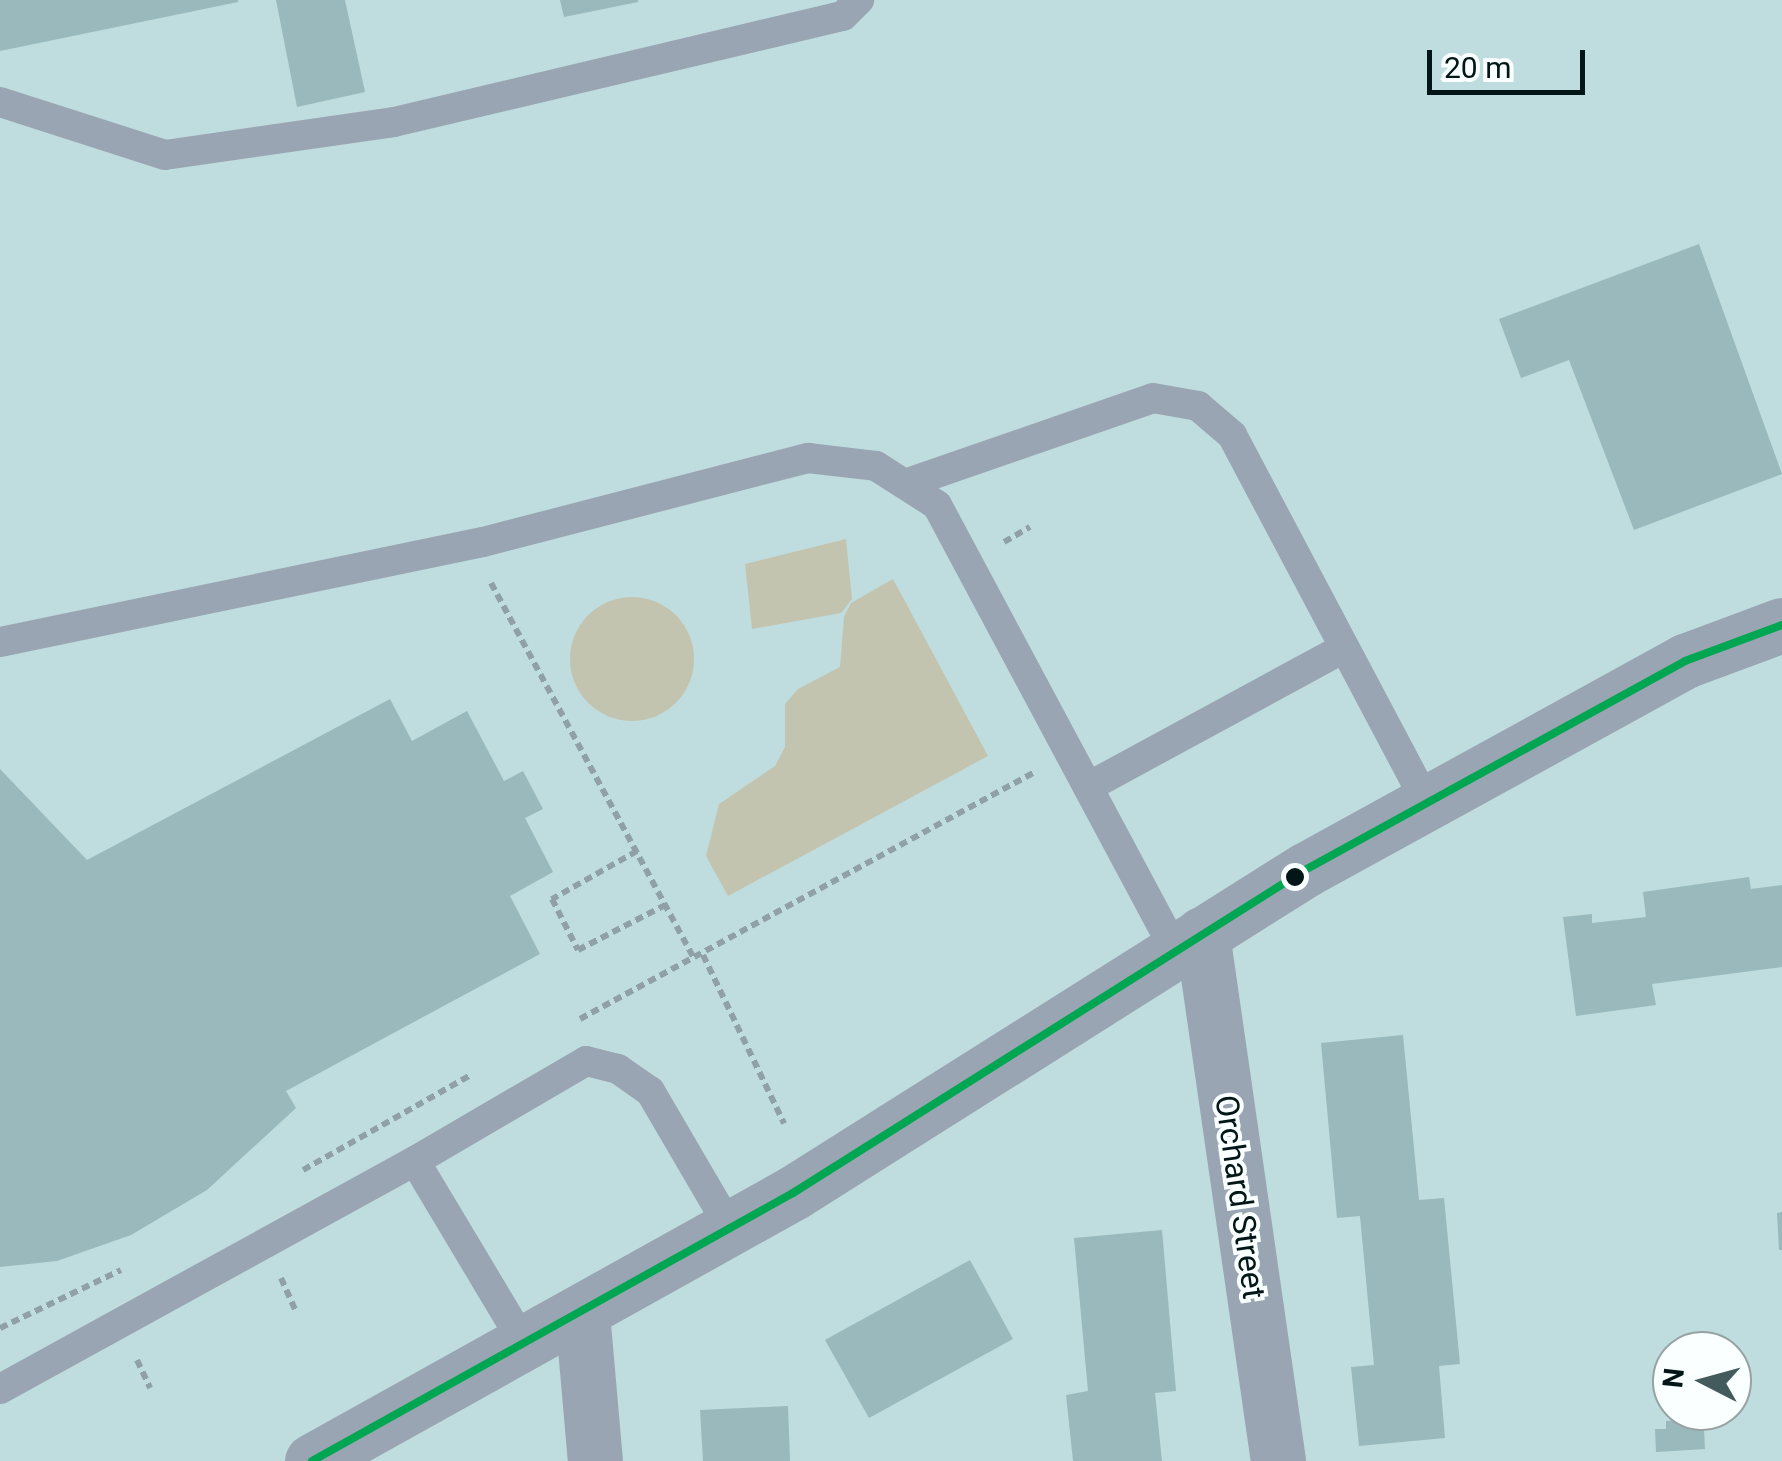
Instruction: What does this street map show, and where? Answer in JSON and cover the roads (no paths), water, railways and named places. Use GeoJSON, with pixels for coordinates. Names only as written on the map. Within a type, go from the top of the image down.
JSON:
{"type":"FeatureCollection","features":[{"type":"Feature","properties":{"kind":"street"},"geometry":{"type":"LineString","coordinates":[[312,1461],[730,1228],[1189,942],[1426,802],[1685,661],[1782,625]]}},
{"type":"Feature","properties":{"kind":"street","name":"Orchard Street"},"geometry":{"type":"LineString","coordinates":[[1189,942],[1278,1461]]}},
{"type":"Feature","properties":{"kind":"street"},"geometry":{"type":"LineString","coordinates":[[582,1313],[595,1461]]}},
{"type":"Feature","properties":{"kind":"lane"},"geometry":{"type":"LineString","coordinates":[[0,102],[165,155],[394,122],[843,16],[860,0]]}},
{"type":"Feature","properties":{"kind":"lane"},"geometry":{"type":"LineString","coordinates":[[905,484],[1153,398],[1198,406],[1232,434],[1426,802]]}},
{"type":"Feature","properties":{"kind":"lane"},"geometry":{"type":"LineString","coordinates":[[0,642],[483,542],[808,458],[876,466],[937,504],[1088,787],[1189,942]]}},
{"type":"Feature","properties":{"kind":"lane"},"geometry":{"type":"LineString","coordinates":[[1088,787],[1344,648]]}},
{"type":"Feature","properties":{"kind":"lane"},"geometry":{"type":"LineString","coordinates":[[0,1389],[415,1162],[586,1062],[618,1069],[650,1091],[730,1228]]}},
{"type":"Feature","properties":{"kind":"lane"},"geometry":{"type":"LineString","coordinates":[[415,1162],[525,1345]]}}]}
